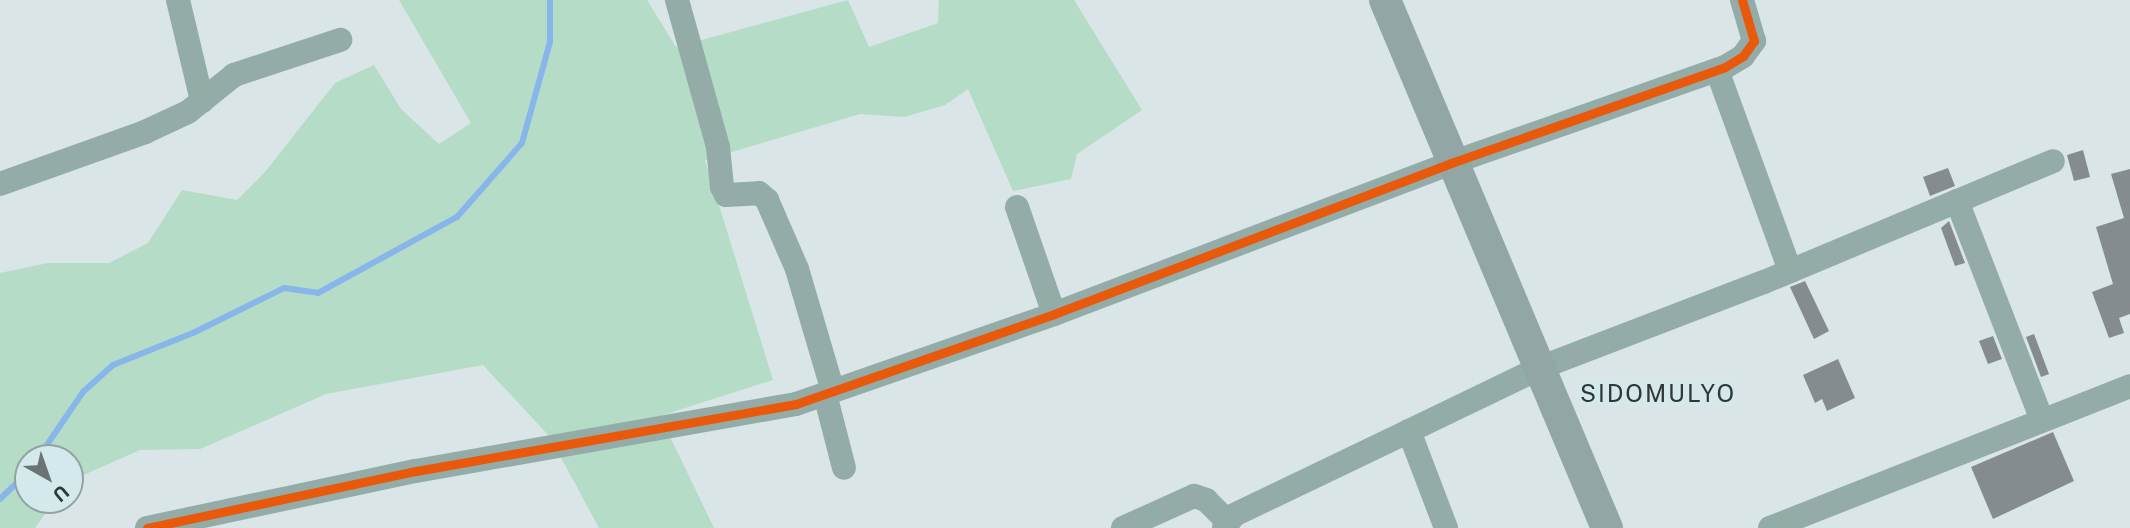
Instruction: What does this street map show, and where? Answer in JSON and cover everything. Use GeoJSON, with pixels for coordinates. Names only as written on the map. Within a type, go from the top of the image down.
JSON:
{"type":"FeatureCollection","features":[{"type":"Feature","properties":{"kind":"main road"},"geometry":{"type":"LineString","coordinates":[[1385,0],[1451,163],[1542,367],[1607,528]]}},
{"type":"Feature","properties":{"kind":"street"},"geometry":{"type":"LineString","coordinates":[[178,0],[202,101]]}},
{"type":"Feature","properties":{"kind":"street"},"geometry":{"type":"LineString","coordinates":[[677,0],[718,147],[722,187],[726,195],[759,193],[767,200],[797,269],[829,392],[844,468]]}},
{"type":"Feature","properties":{"kind":"street"},"geometry":{"type":"LineString","coordinates":[[147,528],[218,521],[416,471],[752,414],[829,392],[1054,314],[1451,163],[1717,70],[1743,56],[1754,41],[1742,0]]}},
{"type":"Feature","properties":{"kind":"street"},"geometry":{"type":"LineString","coordinates":[[0,184],[145,132],[202,101],[234,75],[340,40]]}},
{"type":"Feature","properties":{"kind":"street"},"geometry":{"type":"LineString","coordinates":[[1717,70],[1790,271]]}},
{"type":"Feature","properties":{"kind":"street"},"geometry":{"type":"LineString","coordinates":[[1123,528],[1194,496],[1206,500],[1226,524],[1542,367],[1790,271],[2053,161]]}},
{"type":"Feature","properties":{"kind":"street"},"geometry":{"type":"LineString","coordinates":[[1957,201],[2042,420]]}},
{"type":"Feature","properties":{"kind":"street"},"geometry":{"type":"LineString","coordinates":[[1017,207],[1054,314]]}},
{"type":"Feature","properties":{"kind":"street"},"geometry":{"type":"LineString","coordinates":[[1770,528],[2130,386]]}},
{"type":"Feature","properties":{"kind":"street"},"geometry":{"type":"LineString","coordinates":[[1409,431],[1446,528]]}},
{"type":"Feature","properties":{"kind":"green space"},"geometry":{"type":"Polygon","coordinates":[[[399,0],[647,0],[676,47],[848,0],[869,47],[938,23],[939,0],[1074,0],[1142,110],[1077,154],[1071,179],[1013,191],[968,89],[945,105],[904,117],[860,114],[705,160],[773,380],[660,416],[714,528],[599,528],[550,437],[483,365],[326,394],[200,449],[140,450],[84,475],[84,444],[14,444],[14,514],[45,514],[35,528],[0,528],[0,273],[48,263],[109,263],[148,243],[182,190],[237,200],[265,172],[335,83],[374,65],[401,109],[439,144],[471,123],[399,0]]]}},
{"type":"Feature","properties":{"kind":"building"},"geometry":{"type":"Polygon","coordinates":[[[2083,150],[2090,177],[2074,181],[2067,155],[2083,150]]]}},
{"type":"Feature","properties":{"kind":"building"},"geometry":{"type":"Polygon","coordinates":[[[1948,168],[1955,186],[1930,196],[1923,177],[1948,168]]]}},
{"type":"Feature","properties":{"kind":"building"},"geometry":{"type":"Polygon","coordinates":[[[2130,169],[2130,314],[2119,318],[2124,333],[2109,338],[2092,292],[2113,284],[2096,227],[2124,218],[2111,174],[2130,169]]]}},
{"type":"Feature","properties":{"kind":"building"},"geometry":{"type":"Polygon","coordinates":[[[1949,221],[1965,263],[1955,266],[1941,228],[1949,221]]]}},
{"type":"Feature","properties":{"kind":"building"},"geometry":{"type":"Polygon","coordinates":[[[1805,281],[1829,331],[1814,339],[1790,287],[1805,281]]]}},
{"type":"Feature","properties":{"kind":"building"},"geometry":{"type":"Polygon","coordinates":[[[2034,334],[2049,374],[2041,377],[2026,337],[2034,334]]]}},
{"type":"Feature","properties":{"kind":"building"},"geometry":{"type":"Polygon","coordinates":[[[1993,336],[2002,359],[1988,364],[1979,341],[1993,336]]]}},
{"type":"Feature","properties":{"kind":"building"},"geometry":{"type":"Polygon","coordinates":[[[1838,359],[1855,398],[1827,411],[1822,399],[1815,403],[1803,375],[1838,359]]]}},
{"type":"Feature","properties":{"kind":"building"},"geometry":{"type":"Polygon","coordinates":[[[2053,432],[2074,481],[1993,519],[1971,467],[2053,432]]]}},
{"type":"Feature","properties":{"kind":"waterway"},"geometry":{"type":"LineString","coordinates":[[48,444],[83,392],[113,365],[195,332],[284,288],[318,293],[457,217],[522,143],[550,42],[550,0]]}},
{"type":"Feature","properties":{"kind":"waterway"},"geometry":{"type":"LineString","coordinates":[[0,499],[14,486]]}},
{"type":"Feature","properties":{"kind":"cycle path"},"geometry":{"type":"LineString","coordinates":[[147,528],[416,471],[796,404],[1054,314],[1451,163],[1725,67],[1743,56],[1754,41],[1742,0]]}},
{"type":"Feature","properties":{"kind":"district","name":"SIDOMULYO"},"geometry":{"type":"Point","coordinates":[1658,394]}}]}
